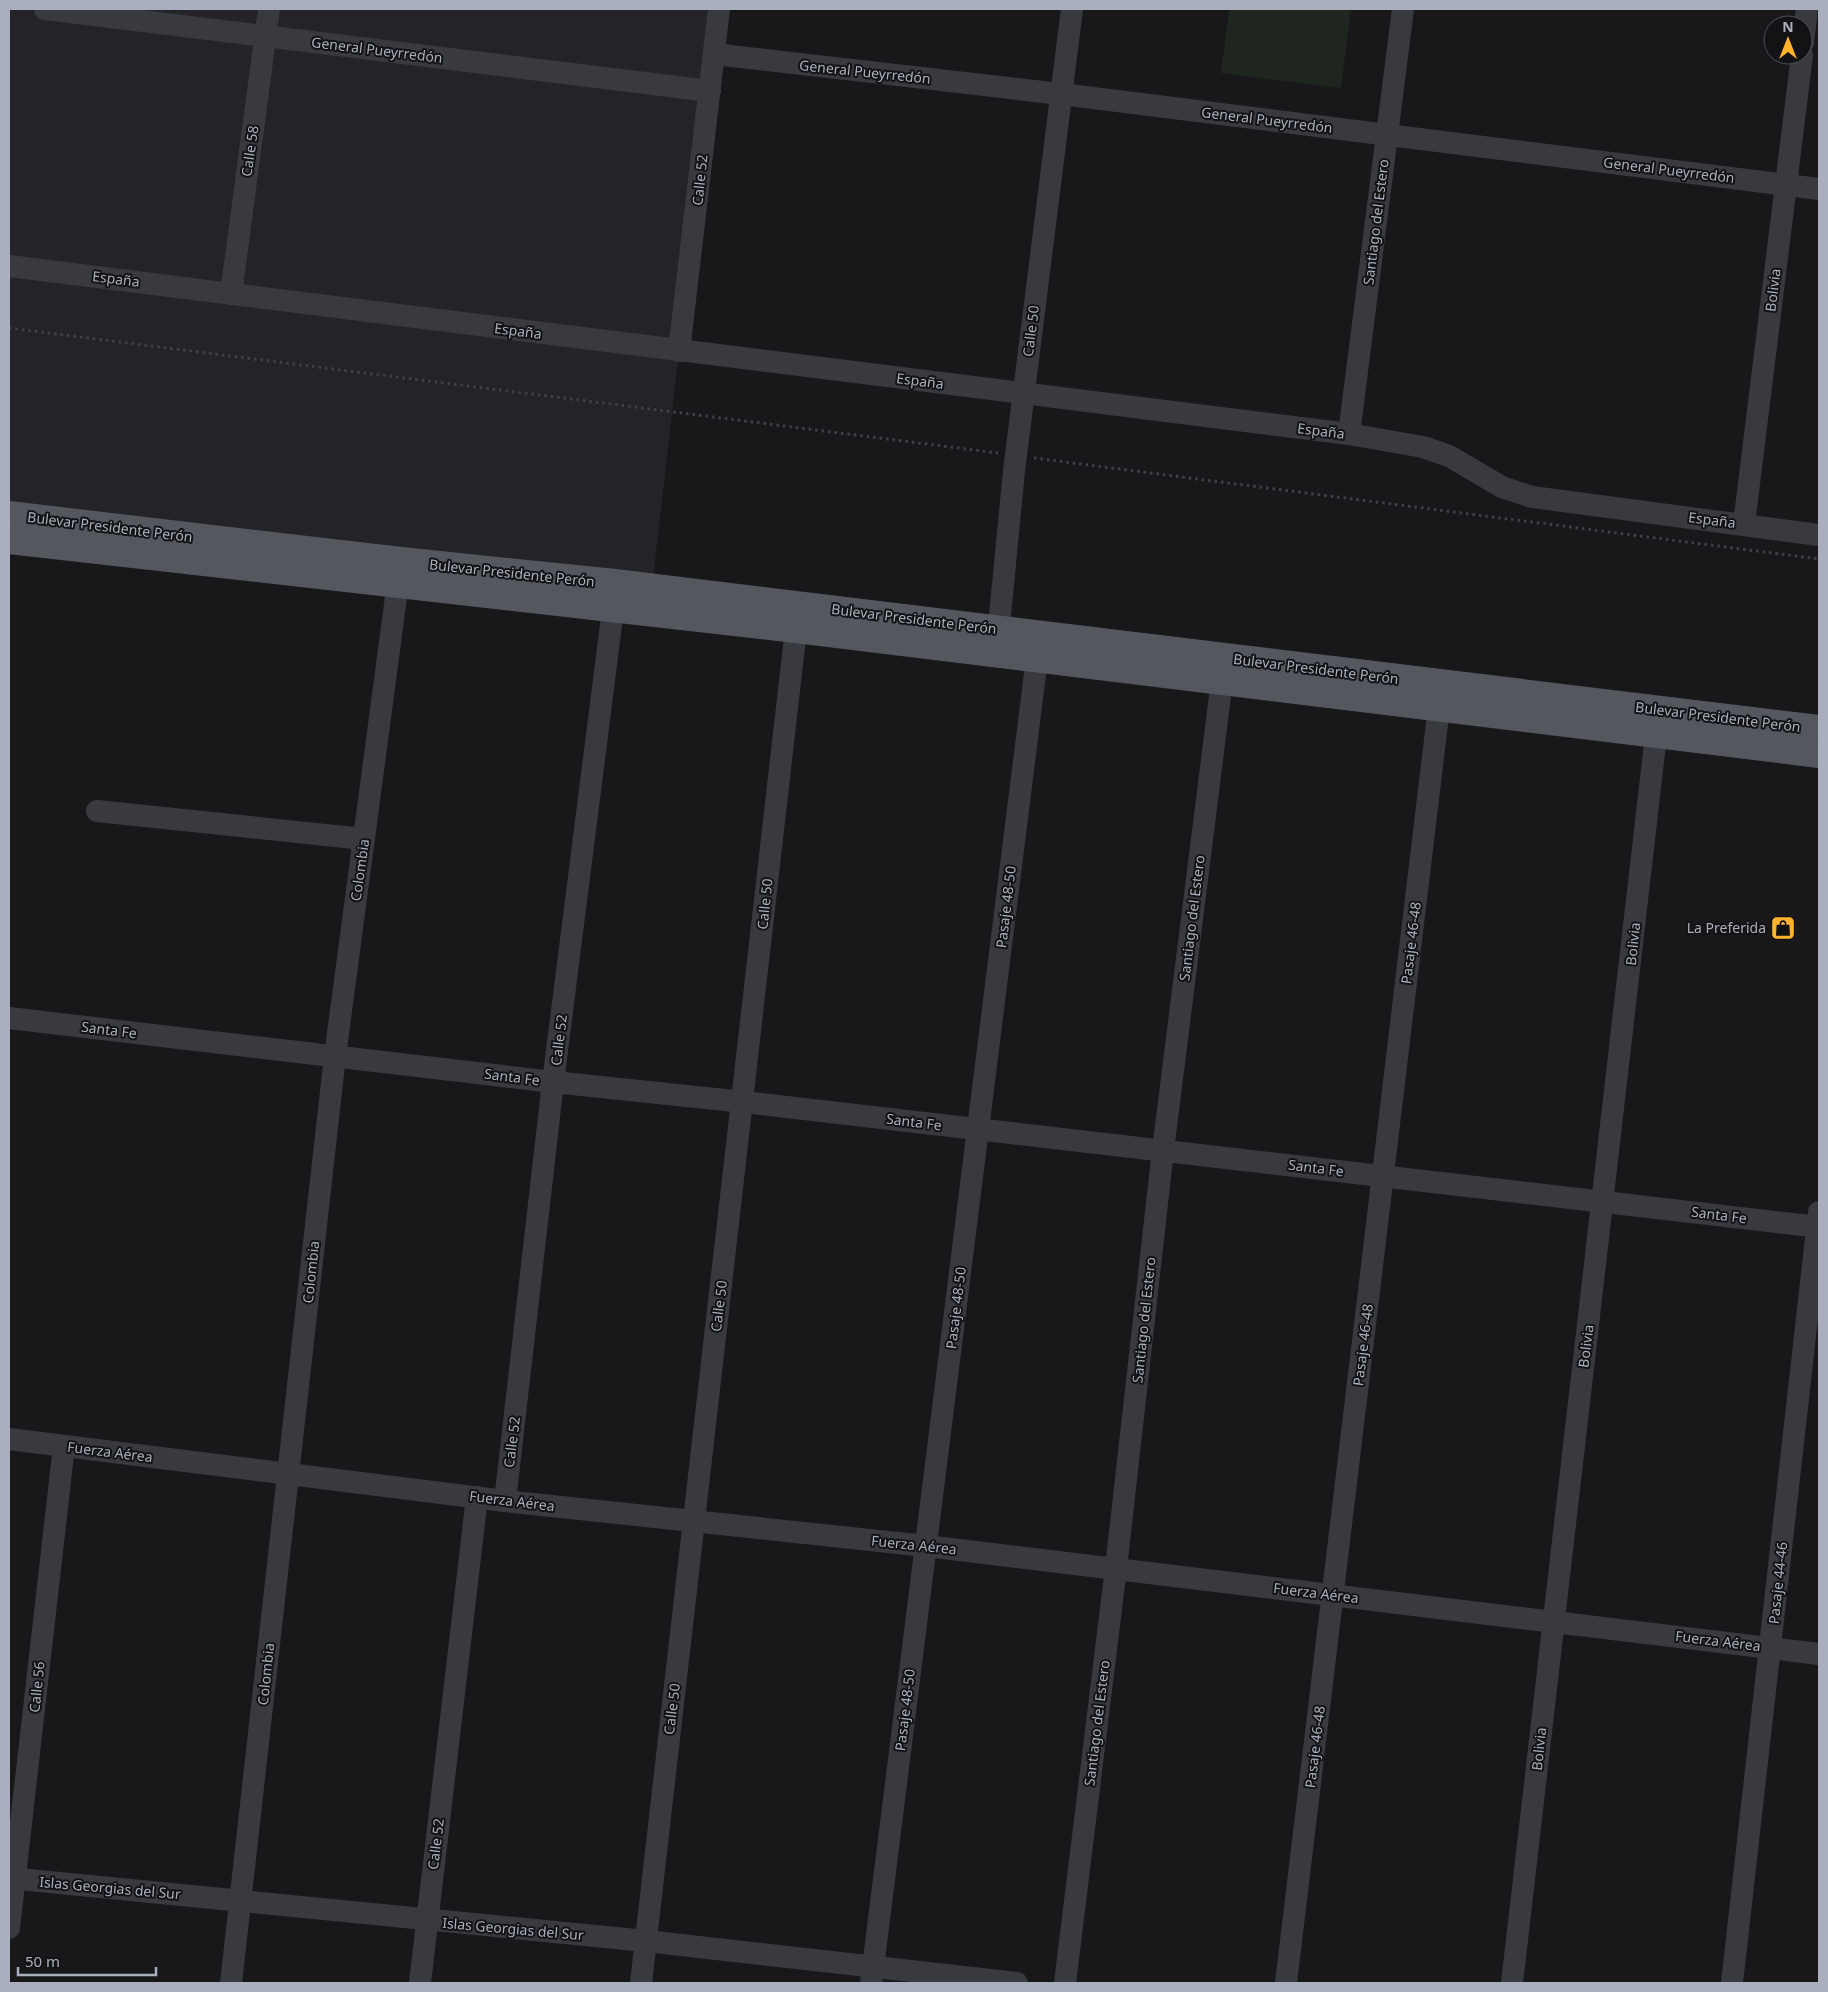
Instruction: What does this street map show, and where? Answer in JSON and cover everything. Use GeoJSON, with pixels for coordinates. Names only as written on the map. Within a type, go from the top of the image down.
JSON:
{"type":"FeatureCollection","features":[{"type":"Feature","properties":{"kind":"main road","name":"Bulevar Presidente Perón"},"geometry":{"type":"LineString","coordinates":[[9,515],[399,573],[613,609],[796,629],[1038,646],[1657,722],[1819,754]]}},
{"type":"Feature","properties":{"kind":"main road","name":"Bulevar Presidente Perón"},"geometry":{"type":"LineString","coordinates":[[9,540],[399,573],[615,583],[998,642]]}},
{"type":"Feature","properties":{"kind":"main road","name":"Bulevar Presidente Perón"},"geometry":{"type":"LineString","coordinates":[[1223,669],[1439,707],[1657,722],[1819,729]]}},
{"type":"Feature","properties":{"kind":"street","name":"General Pueyrredón"},"geometry":{"type":"LineString","coordinates":[[45,9],[710,92]]}},
{"type":"Feature","properties":{"kind":"street","name":"Calle 58"},"geometry":{"type":"LineString","coordinates":[[231,294],[269,9]]}},
{"type":"Feature","properties":{"kind":"street","name":"Calle 52"},"geometry":{"type":"LineString","coordinates":[[679,351],[719,9]]}},
{"type":"Feature","properties":{"kind":"street","name":"Calle 50"},"geometry":{"type":"LineString","coordinates":[[998,642],[1023,393],[1072,9]]}},
{"type":"Feature","properties":{"kind":"street","name":"Santiago del Estero"},"geometry":{"type":"LineString","coordinates":[[1349,434],[1403,9]]}},
{"type":"Feature","properties":{"kind":"street","name":"General Pueyrredón"},"geometry":{"type":"LineString","coordinates":[[714,54],[1061,94],[1819,189]]}},
{"type":"Feature","properties":{"kind":"street","name":"Bolivia"},"geometry":{"type":"LineString","coordinates":[[1744,524],[1801,65]]}},
{"type":"Feature","properties":{"kind":"street","name":"España"},"geometry":{"type":"LineString","coordinates":[[9,266],[1349,434],[1423,447],[1449,456],[1502,486],[1532,497],[1819,535]]}},
{"type":"Feature","properties":{"kind":"street","name":"Colombia"},"geometry":{"type":"LineString","coordinates":[[231,1983],[335,1056],[399,573]]}},
{"type":"Feature","properties":{"kind":"street","name":"Calle 52"},"geometry":{"type":"LineString","coordinates":[[505,1501],[554,1082],[613,609]]}},
{"type":"Feature","properties":{"kind":"street","name":"Calle 50"},"geometry":{"type":"LineString","coordinates":[[641,1983],[744,1102],[796,629]]}},
{"type":"Feature","properties":{"kind":"street","name":"Pasaje 48-50"},"geometry":{"type":"LineString","coordinates":[[872,1976],[1038,646]]}},
{"type":"Feature","properties":{"kind":"street","name":"Santiago del Estero"},"geometry":{"type":"LineString","coordinates":[[1065,1983],[1116,1568],[1163,1150],[1223,669]]}},
{"type":"Feature","properties":{"kind":"street","name":"Pasaje 46-48"},"geometry":{"type":"LineString","coordinates":[[1286,1983],[1439,707]]}},
{"type":"Feature","properties":{"kind":"street","name":"Bolivia"},"geometry":{"type":"LineString","coordinates":[[1512,1983],[1553,1620],[1604,1201],[1657,722]]}},
{"type":"Feature","properties":{"kind":"street"},"geometry":{"type":"LineString","coordinates":[[97,811],[364,839]]}},
{"type":"Feature","properties":{"kind":"street","name":"Santa Fe"},"geometry":{"type":"LineString","coordinates":[[9,1018],[1604,1201],[1819,1222]]}},
{"type":"Feature","properties":{"kind":"street","name":"Pasaje 44-46"},"geometry":{"type":"LineString","coordinates":[[1732,1983],[1819,1222]]}},
{"type":"Feature","properties":{"kind":"street","name":"Fuerza Aérea"},"geometry":{"type":"LineString","coordinates":[[9,1439],[505,1501],[1116,1568],[1819,1654]]}},
{"type":"Feature","properties":{"kind":"street","name":"Calle 56"},"geometry":{"type":"LineString","coordinates":[[9,1928],[12,1878],[64,1446]]}},
{"type":"Feature","properties":{"kind":"street","name":"Calle 52"},"geometry":{"type":"LineString","coordinates":[[420,1983],[477,1497]]}},
{"type":"Feature","properties":{"kind":"street","name":"Islas Georgias del Sur"},"geometry":{"type":"LineString","coordinates":[[12,1878],[240,1900],[427,1921],[646,1941],[872,1976],[1018,1983]]}},
{"type":"Feature","properties":{"kind":"path"},"geometry":{"type":"LineString","coordinates":[[9,328],[1016,455],[1819,559]]}},
{"type":"Feature","properties":{"kind":"shaded area"},"geometry":{"type":"Polygon","coordinates":[[[9,9],[718,9],[652,588],[9,511],[9,9]]]}},
{"type":"Feature","properties":{"kind":"shaded area"},"geometry":{"type":"Polygon","coordinates":[[[1229,9],[1351,9],[1341,88],[1221,73],[1229,9]]]}},
{"type":"Feature","properties":{"kind":"place","name":"La Preferida"},"geometry":{"type":"Point","coordinates":[1783,928]}}]}
